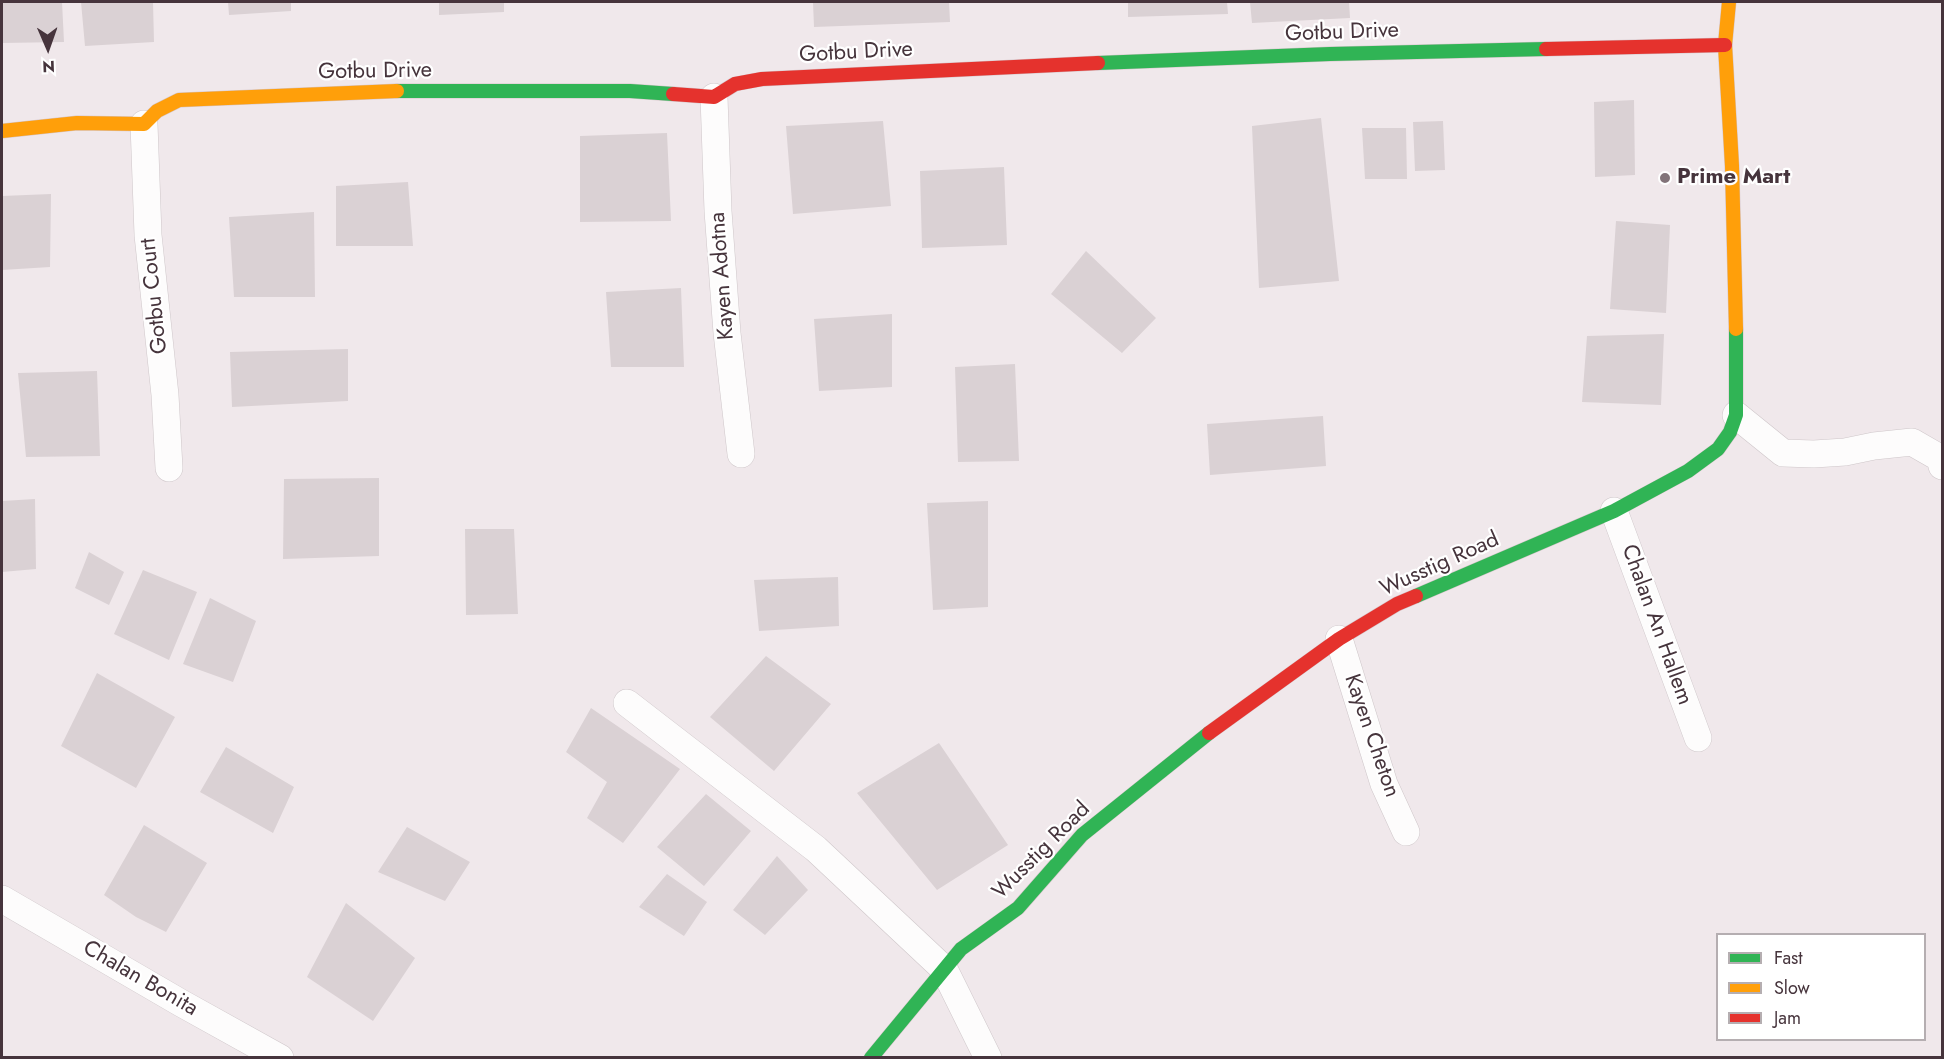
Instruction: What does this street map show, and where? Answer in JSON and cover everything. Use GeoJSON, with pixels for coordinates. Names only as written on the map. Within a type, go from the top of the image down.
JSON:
{"type":"FeatureCollection","features":[{"type":"Feature","properties":{"kind":"street","name":"Wusstig Road"},"geometry":{"type":"LineString","coordinates":[[872,1058],[961,949],[1018,908],[1082,835],[1200,739],[1339,639],[1397,604],[1614,511],[1688,471],[1718,449],[1730,432],[1736,415],[1736,280],[1725,45],[1729,2]]}},
{"type":"Feature","properties":{"kind":"street","name":"Gotbu Drive"},"geometry":{"type":"LineString","coordinates":[[144,124],[157,111],[179,100],[225,97],[386,91],[630,91],[714,97],[735,84],[762,79],[992,67],[1350,53],[1725,45]]}},
{"type":"Feature","properties":{"kind":"street","name":"Kayen Adotna"},"geometry":{"type":"LineString","coordinates":[[714,97],[718,212],[727,333],[741,454]]}},
{"type":"Feature","properties":{"kind":"street"},"geometry":{"type":"LineString","coordinates":[[2,131],[77,123],[144,124]]}},
{"type":"Feature","properties":{"kind":"street","name":"Gotbu Court"},"geometry":{"type":"LineString","coordinates":[[144,124],[148,235],[165,395],[169,468]]}},
{"type":"Feature","properties":{"kind":"street"},"geometry":{"type":"LineString","coordinates":[[1736,415],[1783,453],[1845,452],[1912,442],[1940,458],[1942,466]]}},
{"type":"Feature","properties":{"kind":"street","name":"Chalan An Hallem"},"geometry":{"type":"LineString","coordinates":[[1614,511],[1698,738]]}},
{"type":"Feature","properties":{"kind":"street","name":"Kayen Cheton"},"geometry":{"type":"LineString","coordinates":[[1339,639],[1384,784],[1406,832]]}},
{"type":"Feature","properties":{"kind":"street"},"geometry":{"type":"LineString","coordinates":[[627,703],[816,849],[944,969],[988,1058]]}},
{"type":"Feature","properties":{"kind":"street","name":"Chalan Bonita"},"geometry":{"type":"LineString","coordinates":[[2,899],[181,1004],[279,1058]]}},
{"type":"Feature","properties":{"kind":"building"},"geometry":{"type":"Polygon","coordinates":[[[2,2],[62,2],[64,42],[2,43],[2,2]]]}},
{"type":"Feature","properties":{"kind":"building"},"geometry":{"type":"Polygon","coordinates":[[[81,2],[153,2],[154,42],[85,46],[81,2]]]}},
{"type":"Feature","properties":{"kind":"building"},"geometry":{"type":"Polygon","coordinates":[[[228,2],[291,2],[291,11],[229,15],[228,2]]]}},
{"type":"Feature","properties":{"kind":"building"},"geometry":{"type":"Polygon","coordinates":[[[439,2],[504,2],[504,12],[439,15],[439,2]]]}},
{"type":"Feature","properties":{"kind":"building"},"geometry":{"type":"Polygon","coordinates":[[[813,2],[949,2],[950,22],[814,27],[813,2]]]}},
{"type":"Feature","properties":{"kind":"building"},"geometry":{"type":"Polygon","coordinates":[[[1128,2],[1227,2],[1228,14],[1128,17],[1128,2]]]}},
{"type":"Feature","properties":{"kind":"building"},"geometry":{"type":"Polygon","coordinates":[[[1250,2],[1349,2],[1350,18],[1252,23],[1250,2]]]}},
{"type":"Feature","properties":{"kind":"building"},"geometry":{"type":"Polygon","coordinates":[[[1634,100],[1635,175],[1595,177],[1594,102],[1634,100]]]}},
{"type":"Feature","properties":{"kind":"building"},"geometry":{"type":"Polygon","coordinates":[[[1321,118],[1339,281],[1259,288],[1252,126],[1321,118]]]}},
{"type":"Feature","properties":{"kind":"building"},"geometry":{"type":"Polygon","coordinates":[[[883,121],[891,206],[793,214],[786,126],[883,121]]]}},
{"type":"Feature","properties":{"kind":"building"},"geometry":{"type":"Polygon","coordinates":[[[1443,121],[1445,170],[1415,171],[1413,122],[1443,121]]]}},
{"type":"Feature","properties":{"kind":"building"},"geometry":{"type":"Polygon","coordinates":[[[1362,128],[1406,128],[1407,179],[1365,179],[1362,128]]]}},
{"type":"Feature","properties":{"kind":"building"},"geometry":{"type":"Polygon","coordinates":[[[667,133],[671,221],[580,222],[580,136],[667,133]]]}},
{"type":"Feature","properties":{"kind":"building"},"geometry":{"type":"Polygon","coordinates":[[[1004,167],[1007,245],[922,248],[920,171],[1004,167]]]}},
{"type":"Feature","properties":{"kind":"building"},"geometry":{"type":"Polygon","coordinates":[[[408,182],[413,246],[336,246],[336,186],[408,182]]]}},
{"type":"Feature","properties":{"kind":"building"},"geometry":{"type":"Polygon","coordinates":[[[51,194],[50,267],[2,270],[2,196],[51,194]]]}},
{"type":"Feature","properties":{"kind":"building"},"geometry":{"type":"Polygon","coordinates":[[[314,212],[315,297],[234,297],[229,217],[314,212]]]}},
{"type":"Feature","properties":{"kind":"building"},"geometry":{"type":"Polygon","coordinates":[[[1616,221],[1670,225],[1666,313],[1610,309],[1616,221]]]}},
{"type":"Feature","properties":{"kind":"building"},"geometry":{"type":"Polygon","coordinates":[[[1086,251],[1156,318],[1122,353],[1051,294],[1086,251]]]}},
{"type":"Feature","properties":{"kind":"building"},"geometry":{"type":"Polygon","coordinates":[[[681,288],[684,367],[611,367],[606,292],[681,288]]]}},
{"type":"Feature","properties":{"kind":"building"},"geometry":{"type":"Polygon","coordinates":[[[892,314],[892,387],[819,391],[814,319],[892,314]]]}},
{"type":"Feature","properties":{"kind":"building"},"geometry":{"type":"Polygon","coordinates":[[[1664,334],[1661,405],[1582,402],[1587,336],[1664,334]]]}},
{"type":"Feature","properties":{"kind":"building"},"geometry":{"type":"Polygon","coordinates":[[[348,349],[348,401],[232,407],[230,352],[348,349]]]}},
{"type":"Feature","properties":{"kind":"building"},"geometry":{"type":"Polygon","coordinates":[[[1015,364],[1019,461],[958,462],[955,367],[1015,364]]]}},
{"type":"Feature","properties":{"kind":"building"},"geometry":{"type":"Polygon","coordinates":[[[97,371],[100,456],[26,457],[18,373],[97,371]]]}},
{"type":"Feature","properties":{"kind":"building"},"geometry":{"type":"Polygon","coordinates":[[[1323,416],[1326,466],[1210,475],[1207,424],[1323,416]]]}},
{"type":"Feature","properties":{"kind":"building"},"geometry":{"type":"Polygon","coordinates":[[[379,478],[379,556],[283,559],[284,479],[379,478]]]}},
{"type":"Feature","properties":{"kind":"building"},"geometry":{"type":"Polygon","coordinates":[[[35,499],[36,569],[2,572],[2,501],[35,499]]]}},
{"type":"Feature","properties":{"kind":"building"},"geometry":{"type":"Polygon","coordinates":[[[988,501],[988,607],[933,610],[927,503],[988,501]]]}},
{"type":"Feature","properties":{"kind":"building"},"geometry":{"type":"Polygon","coordinates":[[[465,529],[514,529],[518,614],[466,615],[465,529]]]}},
{"type":"Feature","properties":{"kind":"building"},"geometry":{"type":"Polygon","coordinates":[[[89,552],[124,572],[109,605],[75,588],[89,552]]]}},
{"type":"Feature","properties":{"kind":"building"},"geometry":{"type":"Polygon","coordinates":[[[143,570],[197,592],[169,660],[114,634],[143,570]]]}},
{"type":"Feature","properties":{"kind":"building"},"geometry":{"type":"Polygon","coordinates":[[[838,577],[839,626],[759,631],[754,580],[838,577]]]}},
{"type":"Feature","properties":{"kind":"building"},"geometry":{"type":"Polygon","coordinates":[[[210,598],[256,621],[233,682],[183,664],[210,598]]]}},
{"type":"Feature","properties":{"kind":"building"},"geometry":{"type":"Polygon","coordinates":[[[766,656],[831,704],[774,771],[710,717],[766,656]]]}},
{"type":"Feature","properties":{"kind":"building"},"geometry":{"type":"Polygon","coordinates":[[[97,673],[175,717],[136,788],[61,746],[97,673]]]}},
{"type":"Feature","properties":{"kind":"building"},"geometry":{"type":"Polygon","coordinates":[[[591,708],[680,769],[623,843],[587,818],[607,782],[566,752],[591,708]]]}},
{"type":"Feature","properties":{"kind":"building"},"geometry":{"type":"Polygon","coordinates":[[[939,743],[1008,845],[937,890],[857,793],[939,743]]]}},
{"type":"Feature","properties":{"kind":"building"},"geometry":{"type":"Polygon","coordinates":[[[226,747],[294,787],[273,833],[200,792],[226,747]]]}},
{"type":"Feature","properties":{"kind":"building"},"geometry":{"type":"Polygon","coordinates":[[[706,794],[751,831],[704,886],[657,847],[706,794]]]}},
{"type":"Feature","properties":{"kind":"building"},"geometry":{"type":"Polygon","coordinates":[[[144,825],[207,863],[166,932],[136,917],[104,895],[144,825]]]}},
{"type":"Feature","properties":{"kind":"building"},"geometry":{"type":"Polygon","coordinates":[[[407,827],[470,862],[445,901],[378,872],[407,827]]]}},
{"type":"Feature","properties":{"kind":"building"},"geometry":{"type":"Polygon","coordinates":[[[777,856],[808,890],[765,935],[733,910],[777,856]]]}},
{"type":"Feature","properties":{"kind":"building"},"geometry":{"type":"Polygon","coordinates":[[[667,874],[707,902],[684,936],[639,907],[667,874]]]}},
{"type":"Feature","properties":{"kind":"building"},"geometry":{"type":"Polygon","coordinates":[[[346,903],[415,958],[373,1021],[307,977],[346,903]]]}},
{"type":"Feature","properties":{"kind":"traffic: fast"},"geometry":{"type":"LineString","coordinates":[[1098,63],[1546,49]]}},
{"type":"Feature","properties":{"kind":"traffic: fast"},"geometry":{"type":"LineString","coordinates":[[397,91],[630,91],[673,94]]}},
{"type":"Feature","properties":{"kind":"traffic: fast"},"geometry":{"type":"LineString","coordinates":[[1416,596],[1614,511],[1688,471],[1718,449],[1730,432],[1736,415],[1736,329]]}},
{"type":"Feature","properties":{"kind":"traffic: fast"},"geometry":{"type":"LineString","coordinates":[[871,1058],[961,949],[1018,908],[1082,835],[1209,733]]}},
{"type":"Feature","properties":{"kind":"traffic: slow"},"geometry":{"type":"LineString","coordinates":[[1729,2],[1725,45],[1732,166],[1736,329]]}},
{"type":"Feature","properties":{"kind":"traffic: slow"},"geometry":{"type":"LineString","coordinates":[[2,131],[77,123],[144,124],[157,111],[179,100],[397,91]]}},
{"type":"Feature","properties":{"kind":"traffic: jam"},"geometry":{"type":"LineString","coordinates":[[1546,49],[1725,45]]}},
{"type":"Feature","properties":{"kind":"traffic: jam"},"geometry":{"type":"LineString","coordinates":[[673,94],[714,97],[735,84],[762,79],[1098,63]]}},
{"type":"Feature","properties":{"kind":"traffic: jam"},"geometry":{"type":"LineString","coordinates":[[1209,733],[1339,639],[1397,604],[1416,596]]}},
{"type":"Feature","properties":{"kind":"place","name":"Prime Mart"},"geometry":{"type":"Point","coordinates":[1665,178]}}]}
